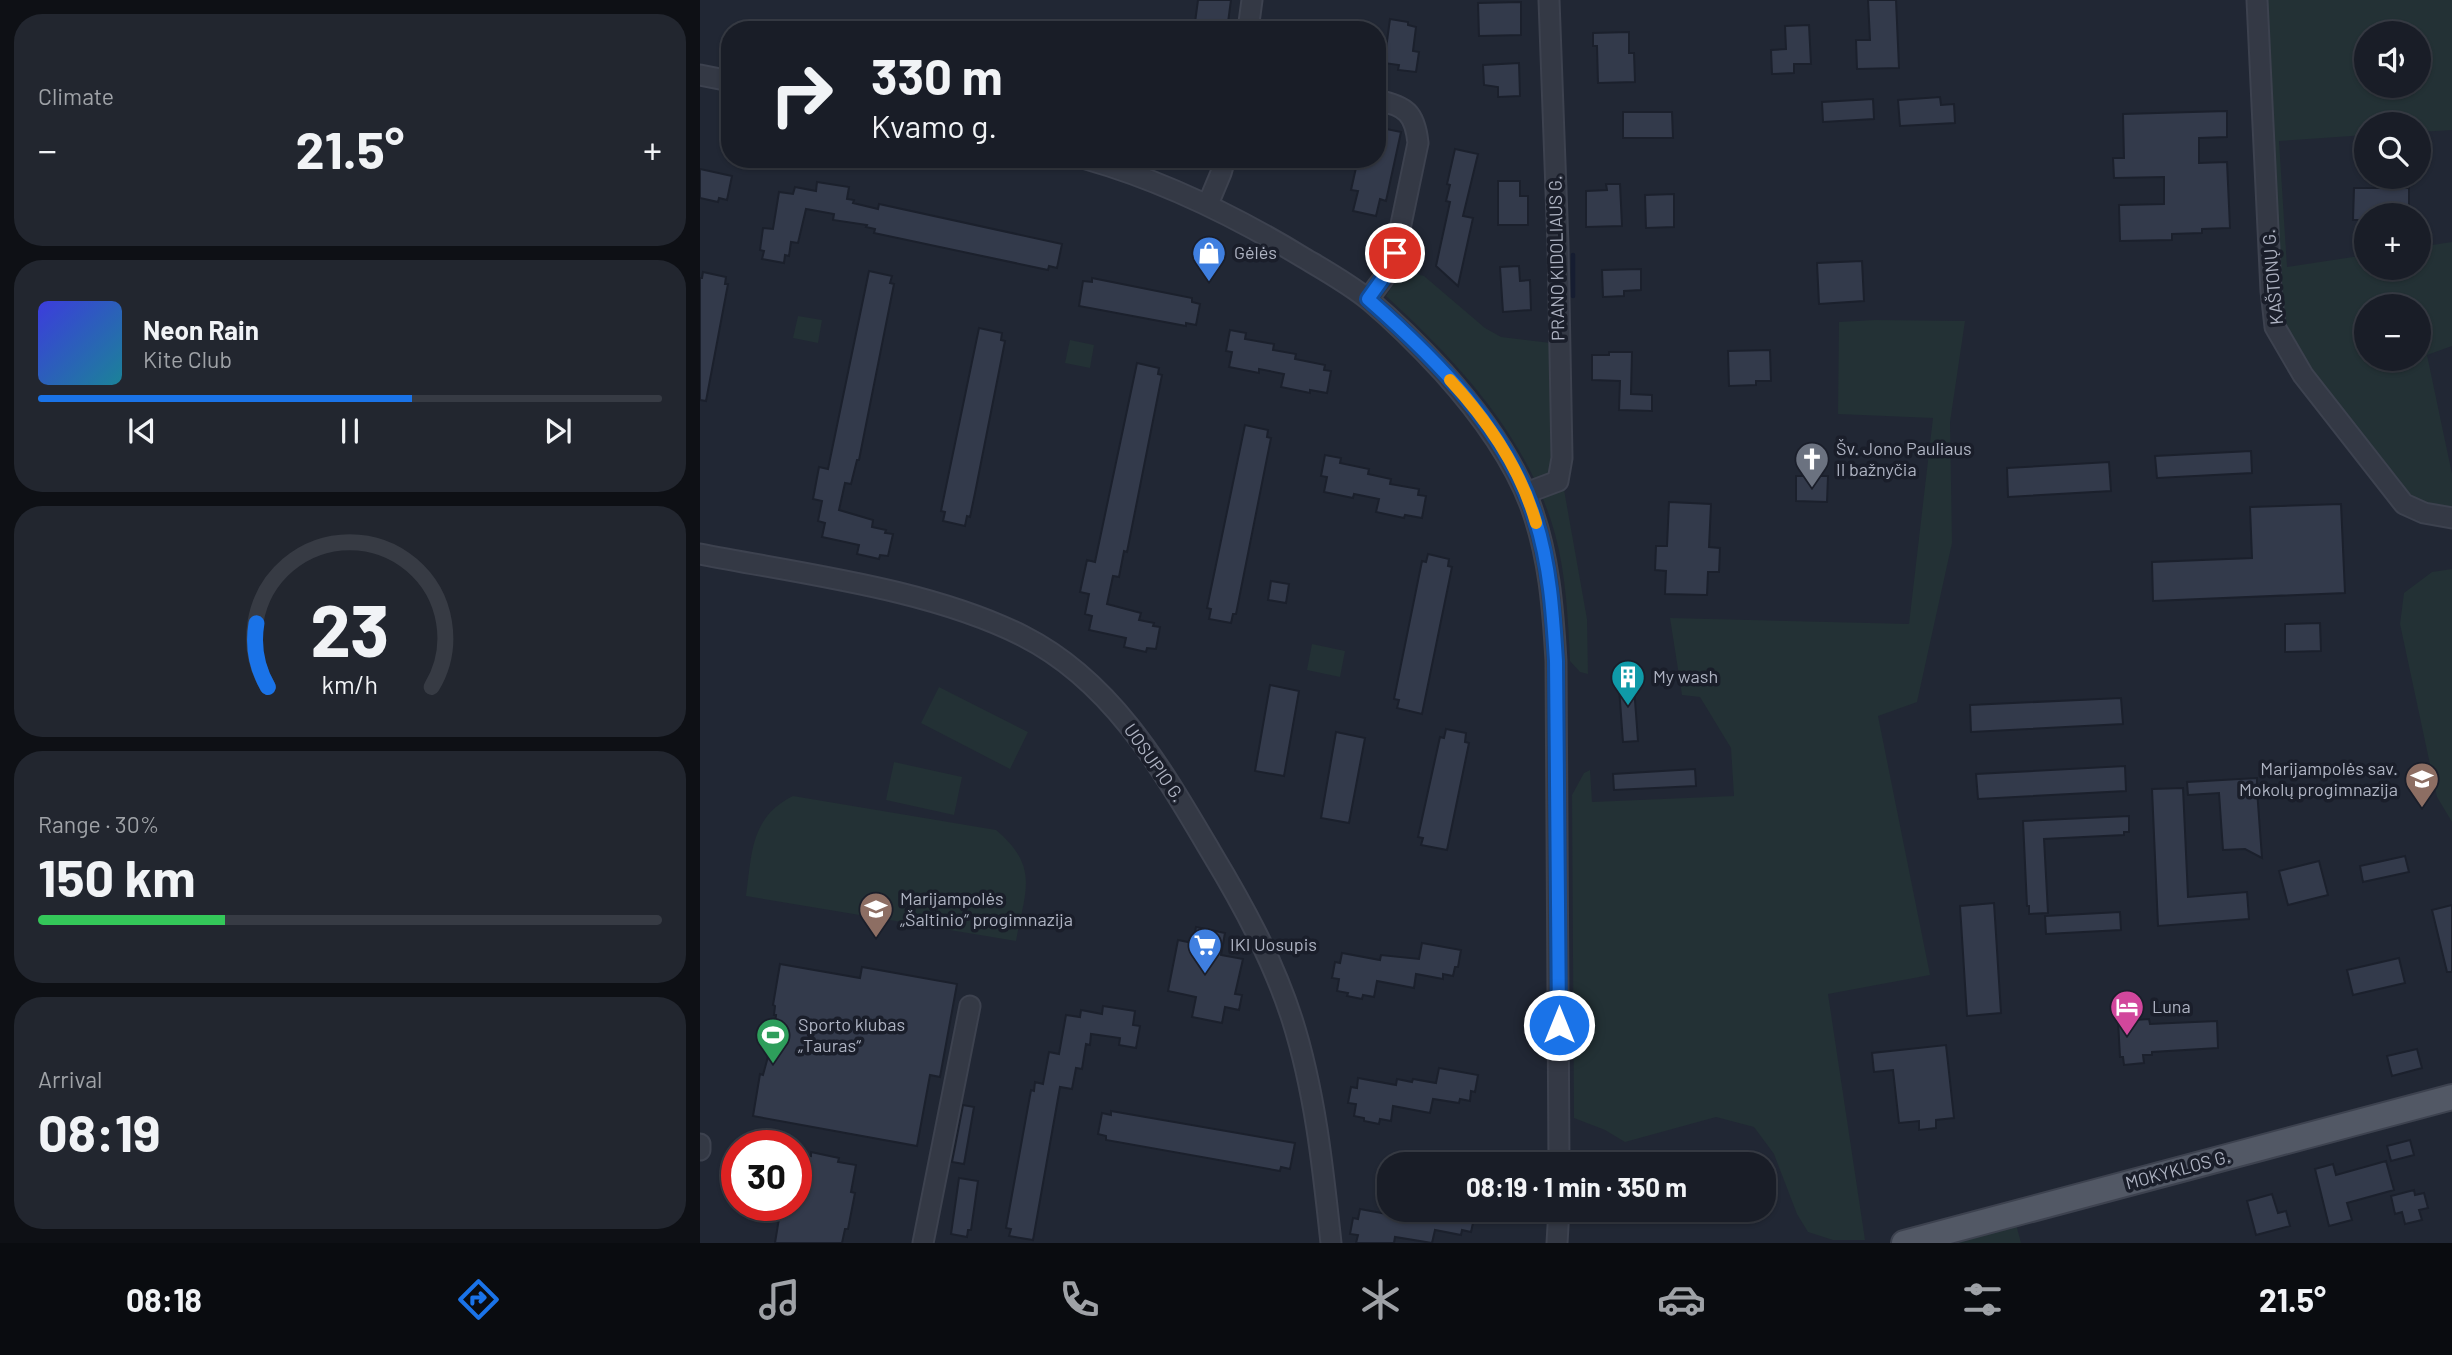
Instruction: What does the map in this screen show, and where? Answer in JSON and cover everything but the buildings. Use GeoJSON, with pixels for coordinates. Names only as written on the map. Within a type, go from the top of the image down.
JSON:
{"type":"FeatureCollection","features":[{"type":"Feature","properties":{"kind":"main road","name":"MOKYKLOS G."},"geometry":{"type":"LineString","coordinates":[[1903,1243],[2452,1097]]}},
{"type":"Feature","properties":{"kind":"street"},"geometry":{"type":"LineString","coordinates":[[1249,21],[1252,0]]}},
{"type":"Feature","properties":{"kind":"street","name":"PRANO KIDOLIAUS G."},"geometry":{"type":"LineString","coordinates":[[1525,493],[1558,481],[1562,458],[1549,0]]}},
{"type":"Feature","properties":{"kind":"street","name":"KAŠTONŲ G."},"geometry":{"type":"LineString","coordinates":[[2257,0],[2275,327],[2303,375],[2404,504],[2424,513],[2452,518]]}},
{"type":"Feature","properties":{"kind":"street"},"geometry":{"type":"LineString","coordinates":[[700,75],[721,79]]}},
{"type":"Feature","properties":{"kind":"street"},"geometry":{"type":"LineString","coordinates":[[1368,299],[1388,271],[1395,253],[1418,143],[1417,128],[1411,114],[1397,104],[1386,102]]}},
{"type":"Feature","properties":{"kind":"street"},"geometry":{"type":"LineString","coordinates":[[1110,168],[1208,204],[1272,238],[1368,299],[1414,341],[1465,397],[1503,448],[1525,493],[1535,519],[1549,578],[1556,661],[1559,1152]]}},
{"type":"Feature","properties":{"kind":"street"},"geometry":{"type":"LineString","coordinates":[[1208,204],[1223,168]]}},
{"type":"Feature","properties":{"kind":"street","name":"UOSUPIO G."},"geometry":{"type":"LineString","coordinates":[[700,554],[902,594],[967,614],[1021,635],[1074,668],[1129,724],[1178,795],[1267,954],[1292,1019],[1310,1092],[1331,1243]]}},
{"type":"Feature","properties":{"kind":"street"},"geometry":{"type":"LineString","coordinates":[[923,1243],[970,1006]]}},
{"type":"Feature","properties":{"kind":"street"},"geometry":{"type":"LineString","coordinates":[[700,1144],[700,1150]]}},
{"type":"Feature","properties":{"kind":"street"},"geometry":{"type":"LineString","coordinates":[[1559,1222],[1559,1240]]}},
{"type":"Feature","properties":{"kind":"shaded area"},"geometry":{"type":"Polygon","coordinates":[[[2257,0],[2452,0],[2452,130],[2431,131],[2431,112],[2354,112],[2354,136],[2279,141],[2287,267],[2354,257],[2354,280],[2431,280],[2431,245],[2452,242],[2452,346],[2431,354],[2431,294],[2354,294],[2354,371],[2430,371],[2452,474],[2452,518],[2404,504],[2275,327],[2257,0]]]}},
{"type":"Feature","properties":{"kind":"shaded area"},"geometry":{"type":"Polygon","coordinates":[[[1411,273],[1424,276],[1485,328],[1501,337],[1559,344],[1563,484],[1587,619],[1588,674],[1580,672],[1570,661],[1566,597],[1559,549],[1543,499],[1527,465],[1509,433],[1464,375],[1386,296],[1398,277],[1411,273]]]}},
{"type":"Feature","properties":{"kind":"shaded area"},"geometry":{"type":"Polygon","coordinates":[[[798,316],[822,320],[818,343],[793,338],[798,316]]]}},
{"type":"Feature","properties":{"kind":"shaded area"},"geometry":{"type":"Polygon","coordinates":[[[1965,321],[1950,422],[1952,543],[1917,702],[1878,716],[1930,975],[1828,994],[1865,1240],[1833,1240],[1808,1232],[1797,1214],[1776,1159],[1776,1152],[1773,1152],[1754,1127],[1716,1117],[1625,1142],[1605,1130],[1574,1118],[1572,795],[1584,773],[1590,770],[1592,802],[1734,796],[1731,748],[1700,697],[1682,695],[1670,618],[1909,624],[1933,418],[1838,414],[1839,322],[1965,321]]]}},
{"type":"Feature","properties":{"kind":"shaded area"},"geometry":{"type":"Polygon","coordinates":[[[1070,340],[1094,345],[1090,368],[1065,363],[1070,340]]]}},
{"type":"Feature","properties":{"kind":"shaded area"},"geometry":{"type":"Polygon","coordinates":[[[2452,569],[2452,822],[2437,797],[2400,624],[2404,593],[2432,572],[2452,569]]]}},
{"type":"Feature","properties":{"kind":"shaded area"},"geometry":{"type":"Polygon","coordinates":[[[1312,644],[1345,651],[1340,677],[1307,670],[1312,644]]]}},
{"type":"Feature","properties":{"kind":"shaded area"},"geometry":{"type":"Polygon","coordinates":[[[939,687],[1028,732],[1010,769],[921,723],[939,687]]]}},
{"type":"Feature","properties":{"kind":"shaded area"},"geometry":{"type":"Polygon","coordinates":[[[894,762],[962,777],[954,815],[886,800],[894,762]]]}},
{"type":"Feature","properties":{"kind":"shaded area"},"geometry":{"type":"Polygon","coordinates":[[[793,796],[996,830],[1010,843],[1024,868],[1025,894],[1016,941],[746,896],[752,851],[761,826],[768,815],[793,796]]]}},
{"type":"Feature","properties":{"kind":"shaded area"},"geometry":{"type":"Polygon","coordinates":[[[2016,1224],[2021,1243],[1941,1243],[2016,1224]]]}},
{"type":"Feature","properties":{"kind":"waterway"},"geometry":{"type":"LineString","coordinates":[[1573,255],[1573,296]]}},
{"type":"Feature","properties":{"kind":"slow traffic"},"geometry":{"type":"LineString","coordinates":[[1450,380],[1503,448],[1531,505],[1536,523]]}},
{"type":"Feature","properties":{"kind":"place","name":"Gėlės"},"geometry":{"type":"Point","coordinates":[1209,283]}},
{"type":"Feature","properties":{"kind":"place","name":"Šv. Jono Pauliaus II bažnyčia"},"geometry":{"type":"Point","coordinates":[1812,489]}},
{"type":"Feature","properties":{"kind":"place","name":"My wash"},"geometry":{"type":"Point","coordinates":[1628,707]}},
{"type":"Feature","properties":{"kind":"place","name":"Marijampolės sav. Mokolų progimnazija"},"geometry":{"type":"Point","coordinates":[2422,809]}},
{"type":"Feature","properties":{"kind":"place","name":"Marijampolės „Šaltinio“ progimnazija"},"geometry":{"type":"Point","coordinates":[876,939]}},
{"type":"Feature","properties":{"kind":"place","name":"IKI Uosupis"},"geometry":{"type":"Point","coordinates":[1205,975]}},
{"type":"Feature","properties":{"kind":"place","name":"Luna"},"geometry":{"type":"Point","coordinates":[2127,1037]}},
{"type":"Feature","properties":{"kind":"place","name":"Sporto klubas „Tauras“"},"geometry":{"type":"Point","coordinates":[773,1065]}},
{"type":"Feature","properties":{"kind":"route"},"geometry":{"type":"LineString","coordinates":[[1395,253],[1388,271],[1368,299],[1414,341],[1465,397],[1503,448],[1531,505],[1549,578],[1556,661],[1559,1025]]}}]}
